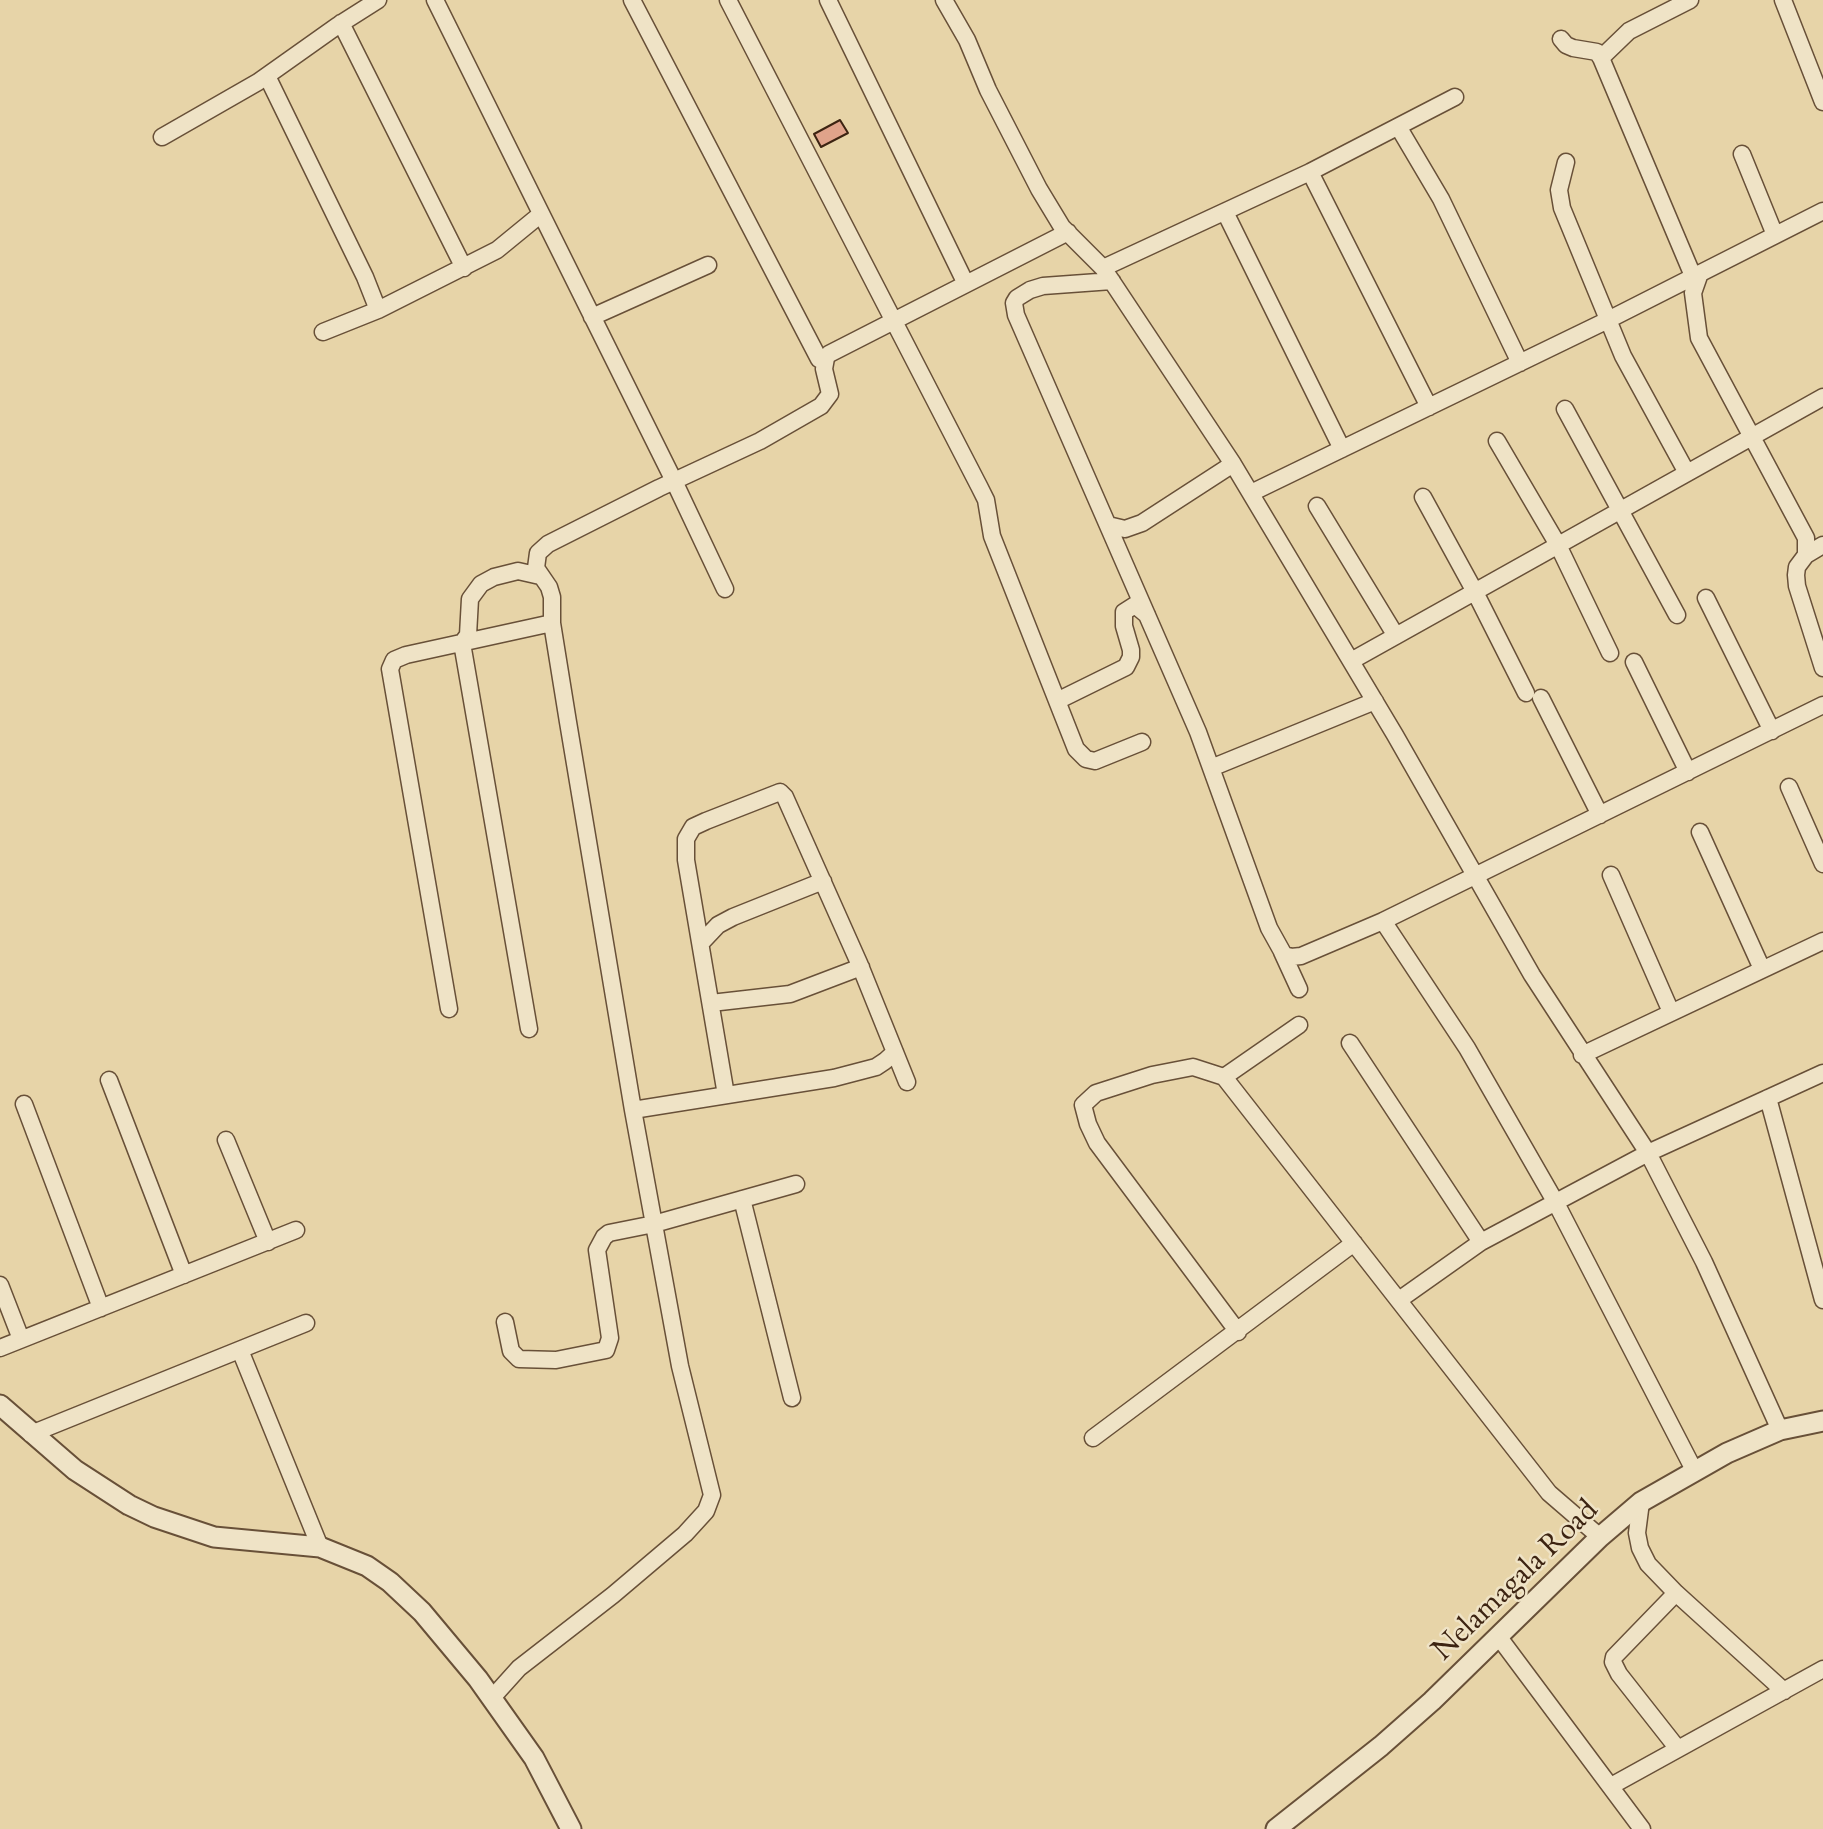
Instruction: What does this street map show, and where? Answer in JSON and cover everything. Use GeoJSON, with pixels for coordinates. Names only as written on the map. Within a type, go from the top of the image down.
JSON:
{"type":"FeatureCollection","features":[{"type":"Feature","properties":{"kind":"street"},"geometry":{"type":"LineString","coordinates":[[162,137],[267,76],[378,0]]}},
{"type":"Feature","properties":{"kind":"street"},"geometry":{"type":"LineString","coordinates":[[435,0],[725,589]]}},
{"type":"Feature","properties":{"kind":"street"},"geometry":{"type":"LineString","coordinates":[[632,0],[819,359],[825,362]]}},
{"type":"Feature","properties":{"kind":"street"},"geometry":{"type":"LineString","coordinates":[[728,0],[986,500],[992,536],[1076,749],[1086,759],[1099,761],[1142,741]]}},
{"type":"Feature","properties":{"kind":"street"},"geometry":{"type":"LineString","coordinates":[[828,0],[966,284]]}},
{"type":"Feature","properties":{"kind":"street"},"geometry":{"type":"LineString","coordinates":[[944,0],[967,40],[988,90],[1062,227],[1107,274],[1233,464],[1375,701],[1532,975],[1648,1153],[1704,1262],[1780,1430]]}},
{"type":"Feature","properties":{"kind":"street"},"geometry":{"type":"LineString","coordinates":[[1601,58],[1629,31],[1690,0]]}},
{"type":"Feature","properties":{"kind":"street"},"geometry":{"type":"LineString","coordinates":[[1783,0],[1823,102]]}},
{"type":"Feature","properties":{"kind":"street"},"geometry":{"type":"LineString","coordinates":[[341,23],[464,268]]}},
{"type":"Feature","properties":{"kind":"street"},"geometry":{"type":"LineString","coordinates":[[1561,38],[1566,45],[1597,52],[1601,58],[1697,275],[1693,293],[1699,338],[1806,538],[1806,555]]}},
{"type":"Feature","properties":{"kind":"street"},"geometry":{"type":"LineString","coordinates":[[267,76],[359,264],[378,310]]}},
{"type":"Feature","properties":{"kind":"street"},"geometry":{"type":"LineString","coordinates":[[1299,989],[1269,928],[1198,732],[1016,315],[1014,303],[1022,293],[1043,286],[1107,274],[1225,212],[1399,128],[1455,97]]}},
{"type":"Feature","properties":{"kind":"street"},"geometry":{"type":"LineString","coordinates":[[1399,128],[1441,199],[1520,363]]}},
{"type":"Feature","properties":{"kind":"street"},"geometry":{"type":"LineString","coordinates":[[1742,154],[1775,235]]}},
{"type":"Feature","properties":{"kind":"street"},"geometry":{"type":"LineString","coordinates":[[1566,163],[1559,199],[1629,368],[1687,473]]}},
{"type":"Feature","properties":{"kind":"street"},"geometry":{"type":"LineString","coordinates":[[1310,172],[1429,407]]}},
{"type":"Feature","properties":{"kind":"street"},"geometry":{"type":"LineString","coordinates":[[1251,493],[1608,320],[1823,211]]}},
{"type":"Feature","properties":{"kind":"street"},"geometry":{"type":"LineString","coordinates":[[1225,212],[1342,449]]}},
{"type":"Feature","properties":{"kind":"street"},"geometry":{"type":"LineString","coordinates":[[323,332],[378,310],[464,268],[497,250],[541,214]]}},
{"type":"Feature","properties":{"kind":"street"},"geometry":{"type":"LineString","coordinates":[[492,1698],[519,1668],[667,1550],[701,1518],[712,1494],[680,1366],[633,1110],[552,623],[552,597],[549,587],[536,568],[538,553],[548,544],[760,441],[821,406],[830,394],[824,369],[829,354],[1068,232]]}},
{"type":"Feature","properties":{"kind":"street"},"geometry":{"type":"LineString","coordinates":[[592,317],[708,265]]}},
{"type":"Feature","properties":{"kind":"street"},"geometry":{"type":"LineString","coordinates":[[1351,661],[1751,437],[1821,402]]}},
{"type":"Feature","properties":{"kind":"street"},"geometry":{"type":"LineString","coordinates":[[1565,409],[1677,615]]}},
{"type":"Feature","properties":{"kind":"street"},"geometry":{"type":"LineString","coordinates":[[1497,441],[1558,545],[1610,653]]}},
{"type":"Feature","properties":{"kind":"street"},"geometry":{"type":"LineString","coordinates":[[1108,526],[1125,528],[1142,523],[1233,464]]}},
{"type":"Feature","properties":{"kind":"street"},"geometry":{"type":"LineString","coordinates":[[1423,496],[1600,815]]}},
{"type":"Feature","properties":{"kind":"street"},"geometry":{"type":"LineString","coordinates":[[1317,506],[1396,636]]}},
{"type":"Feature","properties":{"kind":"street"},"geometry":{"type":"LineString","coordinates":[[1823,545],[1806,555],[1797,567],[1797,586],[1823,668]]}},
{"type":"Feature","properties":{"kind":"street"},"geometry":{"type":"LineString","coordinates":[[529,1029],[462,643],[468,635],[470,599],[481,584],[494,577],[519,571],[540,576]]}},
{"type":"Feature","properties":{"kind":"street"},"geometry":{"type":"LineString","coordinates":[[1706,598],[1772,730]]}},
{"type":"Feature","properties":{"kind":"street"},"geometry":{"type":"LineString","coordinates":[[1057,701],[1126,667],[1131,650],[1124,612],[1135,605],[1147,615]]}},
{"type":"Feature","properties":{"kind":"street"},"geometry":{"type":"LineString","coordinates":[[449,1009],[390,669],[394,660],[400,657],[552,623]]}},
{"type":"Feature","properties":{"kind":"street"},"geometry":{"type":"LineString","coordinates":[[1634,662],[1688,772]]}},
{"type":"Feature","properties":{"kind":"street"},"geometry":{"type":"LineString","coordinates":[[1211,768],[1375,701]]}},
{"type":"Feature","properties":{"kind":"street"},"geometry":{"type":"LineString","coordinates":[[1282,952],[1287,957],[1301,956],[1383,921],[1823,705]]}},
{"type":"Feature","properties":{"kind":"street"},"geometry":{"type":"LineString","coordinates":[[1789,787],[1823,864]]}},
{"type":"Feature","properties":{"kind":"street"},"geometry":{"type":"LineString","coordinates":[[726,1095],[685,850],[688,833],[693,827],[706,821],[782,792],[861,967],[907,1082]]}},
{"type":"Feature","properties":{"kind":"street"},"geometry":{"type":"LineString","coordinates":[[1700,832],[1762,969]]}},
{"type":"Feature","properties":{"kind":"street"},"geometry":{"type":"LineString","coordinates":[[1611,875],[1671,1012]]}},
{"type":"Feature","properties":{"kind":"street"},"geometry":{"type":"LineString","coordinates":[[701,943],[718,925],[733,917],[822,881]]}},
{"type":"Feature","properties":{"kind":"street"},"geometry":{"type":"LineString","coordinates":[[1383,921],[1467,1048],[1556,1203],[1694,1470]]}},
{"type":"Feature","properties":{"kind":"street"},"geometry":{"type":"LineString","coordinates":[[1582,1055],[1823,941]]}},
{"type":"Feature","properties":{"kind":"street"},"geometry":{"type":"LineString","coordinates":[[711,1003],[790,995],[861,967]]}},
{"type":"Feature","properties":{"kind":"street"},"geometry":{"type":"LineString","coordinates":[[1224,1077],[1299,1025]]}},
{"type":"Feature","properties":{"kind":"street"},"geometry":{"type":"LineString","coordinates":[[1350,1042],[1482,1242]]}},
{"type":"Feature","properties":{"kind":"street"},"geometry":{"type":"LineString","coordinates":[[633,1110],[862,1072],[885,1061],[895,1052]]}},
{"type":"Feature","properties":{"kind":"street"},"geometry":{"type":"LineString","coordinates":[[1238,1332],[1097,1143],[1083,1104],[1096,1093],[1152,1075],[1193,1067],[1224,1077],[1549,1493],[1600,1537]]}},
{"type":"Feature","properties":{"kind":"street"},"geometry":{"type":"LineString","coordinates":[[1399,1300],[1482,1242],[1648,1153],[1823,1073]]}},
{"type":"Feature","properties":{"kind":"street"},"geometry":{"type":"LineString","coordinates":[[109,1080],[184,1275]]}},
{"type":"Feature","properties":{"kind":"street"},"geometry":{"type":"LineString","coordinates":[[1768,1098],[1823,1300]]}},
{"type":"Feature","properties":{"kind":"street"},"geometry":{"type":"LineString","coordinates":[[24,1104],[101,1308]]}},
{"type":"Feature","properties":{"kind":"street"},"geometry":{"type":"LineString","coordinates":[[226,1140],[268,1242]]}},
{"type":"Feature","properties":{"kind":"street"},"geometry":{"type":"LineString","coordinates":[[505,1322],[511,1351],[519,1359],[556,1360],[606,1350],[610,1338],[597,1250],[600,1241],[610,1233],[654,1224],[796,1184]]}},
{"type":"Feature","properties":{"kind":"street"},"geometry":{"type":"LineString","coordinates":[[741,1199],[792,1398]]}},
{"type":"Feature","properties":{"kind":"street"},"geometry":{"type":"LineString","coordinates":[[0,1348],[296,1230]]}},
{"type":"Feature","properties":{"kind":"street"},"geometry":{"type":"LineString","coordinates":[[1093,1438],[1354,1243]]}},
{"type":"Feature","properties":{"kind":"street"},"geometry":{"type":"LineString","coordinates":[[0,1285],[21,1339]]}},
{"type":"Feature","properties":{"kind":"street"},"geometry":{"type":"LineString","coordinates":[[31,1434],[306,1324]]}},
{"type":"Feature","properties":{"kind":"street"},"geometry":{"type":"LineString","coordinates":[[240,1350],[320,1547]]}},
{"type":"Feature","properties":{"kind":"street"},"geometry":{"type":"LineString","coordinates":[[0,1405],[31,1434],[100,1488],[154,1517],[214,1537],[320,1547],[367,1566],[390,1582],[422,1612],[492,1698],[534,1758],[571,1829]]}},
{"type":"Feature","properties":{"kind":"street","name":"Nelamagala Road"},"geometry":{"type":"LineString","coordinates":[[1276,1829],[1432,1702],[1600,1537],[1641,1502],[1694,1470],[1780,1430],[1823,1421]]}},
{"type":"Feature","properties":{"kind":"street"},"geometry":{"type":"LineString","coordinates":[[1641,1502],[1638,1522],[1640,1548],[1648,1564],[1676,1593],[1784,1690]]}},
{"type":"Feature","properties":{"kind":"street"},"geometry":{"type":"LineString","coordinates":[[1676,1593],[1613,1661],[1619,1674],[1678,1749]]}},
{"type":"Feature","properties":{"kind":"street"},"geometry":{"type":"LineString","coordinates":[[1497,1636],[1642,1829]]}},
{"type":"Feature","properties":{"kind":"street"},"geometry":{"type":"LineString","coordinates":[[1611,1786],[1823,1670]]}},
{"type":"Feature","properties":{"kind":"building"},"geometry":{"type":"Polygon","coordinates":[[[840,120],[848,133],[821,147],[814,134],[840,120]]]}}]}
